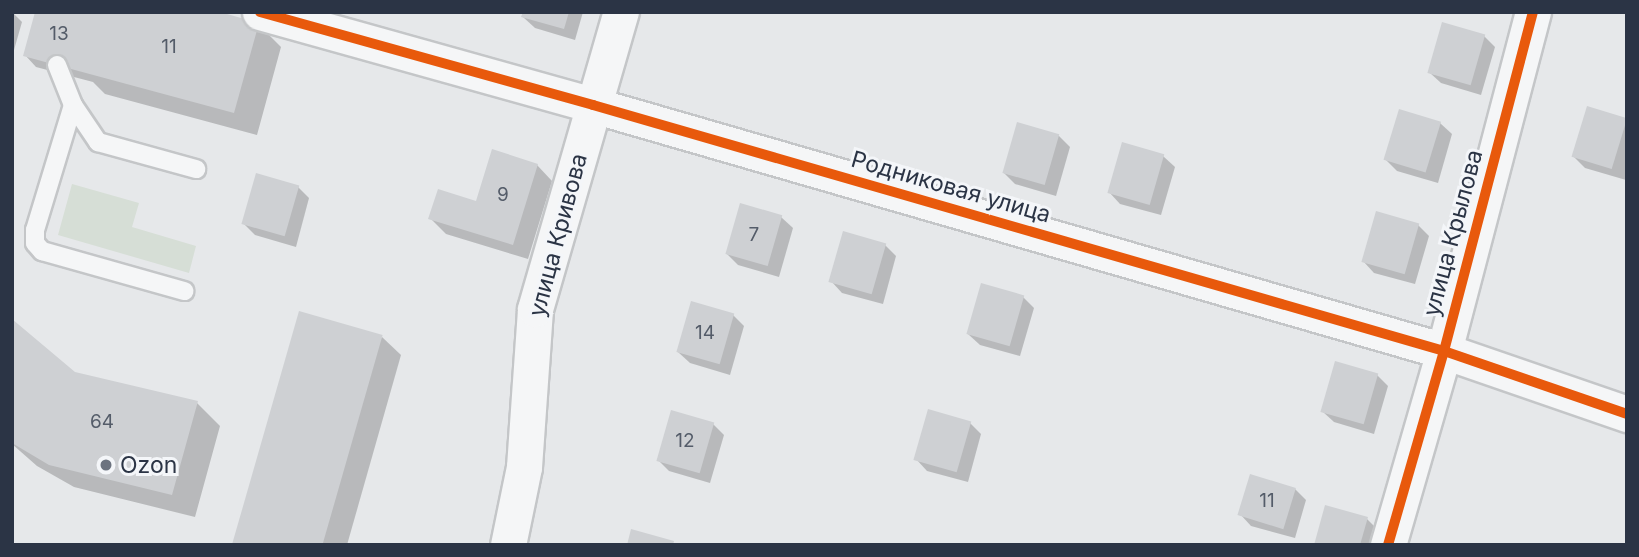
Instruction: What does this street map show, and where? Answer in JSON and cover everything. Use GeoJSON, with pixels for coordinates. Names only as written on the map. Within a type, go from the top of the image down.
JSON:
{"type":"FeatureCollection","features":[{"type":"Feature","properties":{"kind":"street","name":"Родниковая улица"},"geometry":{"type":"LineString","coordinates":[[260,12],[593,104],[1444,351],[1627,414]]}},
{"type":"Feature","properties":{"kind":"street","name":"улица Кривова"},"geometry":{"type":"LineString","coordinates":[[508,545],[524,467],[535,309],[621,12]]}},
{"type":"Feature","properties":{"kind":"street","name":"улица Крылова"},"geometry":{"type":"LineString","coordinates":[[1388,545],[1444,351],[1533,12]]}},
{"type":"Feature","properties":{"kind":"lane"},"geometry":{"type":"LineString","coordinates":[[57,65],[73,105],[99,142],[196,169]]}},
{"type":"Feature","properties":{"kind":"lane"},"geometry":{"type":"LineString","coordinates":[[73,105],[35,230],[35,243],[42,251],[184,291]]}},
{"type":"Feature","properties":{"kind":"shaded area"},"geometry":{"type":"Polygon","coordinates":[[[72,184],[139,203],[132,227],[196,246],[189,273],[58,235],[72,184]]]}},
{"type":"Feature","properties":{"kind":"building"},"geometry":{"type":"Polygon","coordinates":[[[35,12],[220,12],[259,23],[234,113],[23,56],[35,12]]]}},
{"type":"Feature","properties":{"kind":"building"},"geometry":{"type":"Polygon","coordinates":[[[523,12],[569,12],[564,29],[521,17],[523,12]]]}},
{"type":"Feature","properties":{"kind":"building"},"geometry":{"type":"Polygon","coordinates":[[[1442,22],[1485,34],[1471,85],[1427,73],[1442,22]]]}},
{"type":"Feature","properties":{"kind":"building"},"geometry":{"type":"Polygon","coordinates":[[[1587,106],[1627,118],[1612,169],[1572,157],[1587,106]]]}},
{"type":"Feature","properties":{"kind":"building"},"geometry":{"type":"Polygon","coordinates":[[[1399,109],[1441,122],[1426,173],[1384,160],[1399,109]]]}},
{"type":"Feature","properties":{"kind":"building"},"geometry":{"type":"Polygon","coordinates":[[[1017,122],[1059,134],[1045,185],[1002,173],[1017,122]]]}},
{"type":"Feature","properties":{"kind":"building"},"geometry":{"type":"Polygon","coordinates":[[[1122,142],[1164,154],[1150,205],[1107,193],[1122,142]]]}},
{"type":"Feature","properties":{"kind":"building"},"geometry":{"type":"Polygon","coordinates":[[[492,149],[538,164],[513,245],[428,219],[438,189],[476,201],[492,149]]]}},
{"type":"Feature","properties":{"kind":"building"},"geometry":{"type":"Polygon","coordinates":[[[256,173],[299,185],[285,236],[241,224],[256,173]]]}},
{"type":"Feature","properties":{"kind":"building"},"geometry":{"type":"Polygon","coordinates":[[[740,203],[782,215],[768,266],[725,254],[740,203]]]}},
{"type":"Feature","properties":{"kind":"building"},"geometry":{"type":"Polygon","coordinates":[[[1376,211],[1419,223],[1405,274],[1361,262],[1376,211]]]}},
{"type":"Feature","properties":{"kind":"building"},"geometry":{"type":"Polygon","coordinates":[[[843,231],[886,243],[872,294],[828,282],[843,231]]]}},
{"type":"Feature","properties":{"kind":"building"},"geometry":{"type":"Polygon","coordinates":[[[981,283],[1024,295],[1010,346],[966,334],[981,283]]]}},
{"type":"Feature","properties":{"kind":"building"},"geometry":{"type":"Polygon","coordinates":[[[691,301],[734,313],[720,364],[676,352],[691,301]]]}},
{"type":"Feature","properties":{"kind":"building"},"geometry":{"type":"Polygon","coordinates":[[[299,311],[383,335],[322,545],[232,545],[299,311]]]}},
{"type":"Feature","properties":{"kind":"building"},"geometry":{"type":"Polygon","coordinates":[[[12,319],[75,372],[198,401],[172,495],[49,465],[12,443],[12,319]]]}},
{"type":"Feature","properties":{"kind":"building"},"geometry":{"type":"Polygon","coordinates":[[[1335,361],[1378,373],[1364,424],[1320,412],[1335,361]]]}},
{"type":"Feature","properties":{"kind":"building"},"geometry":{"type":"Polygon","coordinates":[[[928,409],[971,421],[957,472],[913,460],[928,409]]]}},
{"type":"Feature","properties":{"kind":"building"},"geometry":{"type":"Polygon","coordinates":[[[671,410],[714,422],[700,473],[656,461],[671,410]]]}},
{"type":"Feature","properties":{"kind":"building"},"geometry":{"type":"Polygon","coordinates":[[[1250,474],[1296,488],[1283,529],[1237,515],[1250,474]]]}},
{"type":"Feature","properties":{"kind":"building"},"geometry":{"type":"Polygon","coordinates":[[[1325,505],[1368,517],[1360,545],[1314,545],[1325,505]]]}},
{"type":"Feature","properties":{"kind":"building"},"geometry":{"type":"Polygon","coordinates":[[[631,529],[674,541],[673,545],[627,545],[631,529]]]}},
{"type":"Feature","properties":{"kind":"cycle path"},"geometry":{"type":"LineString","coordinates":[[260,12],[593,105],[1444,351],[1627,414]]}},
{"type":"Feature","properties":{"kind":"cycle path"},"geometry":{"type":"LineString","coordinates":[[1388,545],[1444,351],[1533,12]]}},
{"type":"Feature","properties":{"kind":"place","name":"Ozon"},"geometry":{"type":"Point","coordinates":[106,465]}}]}
